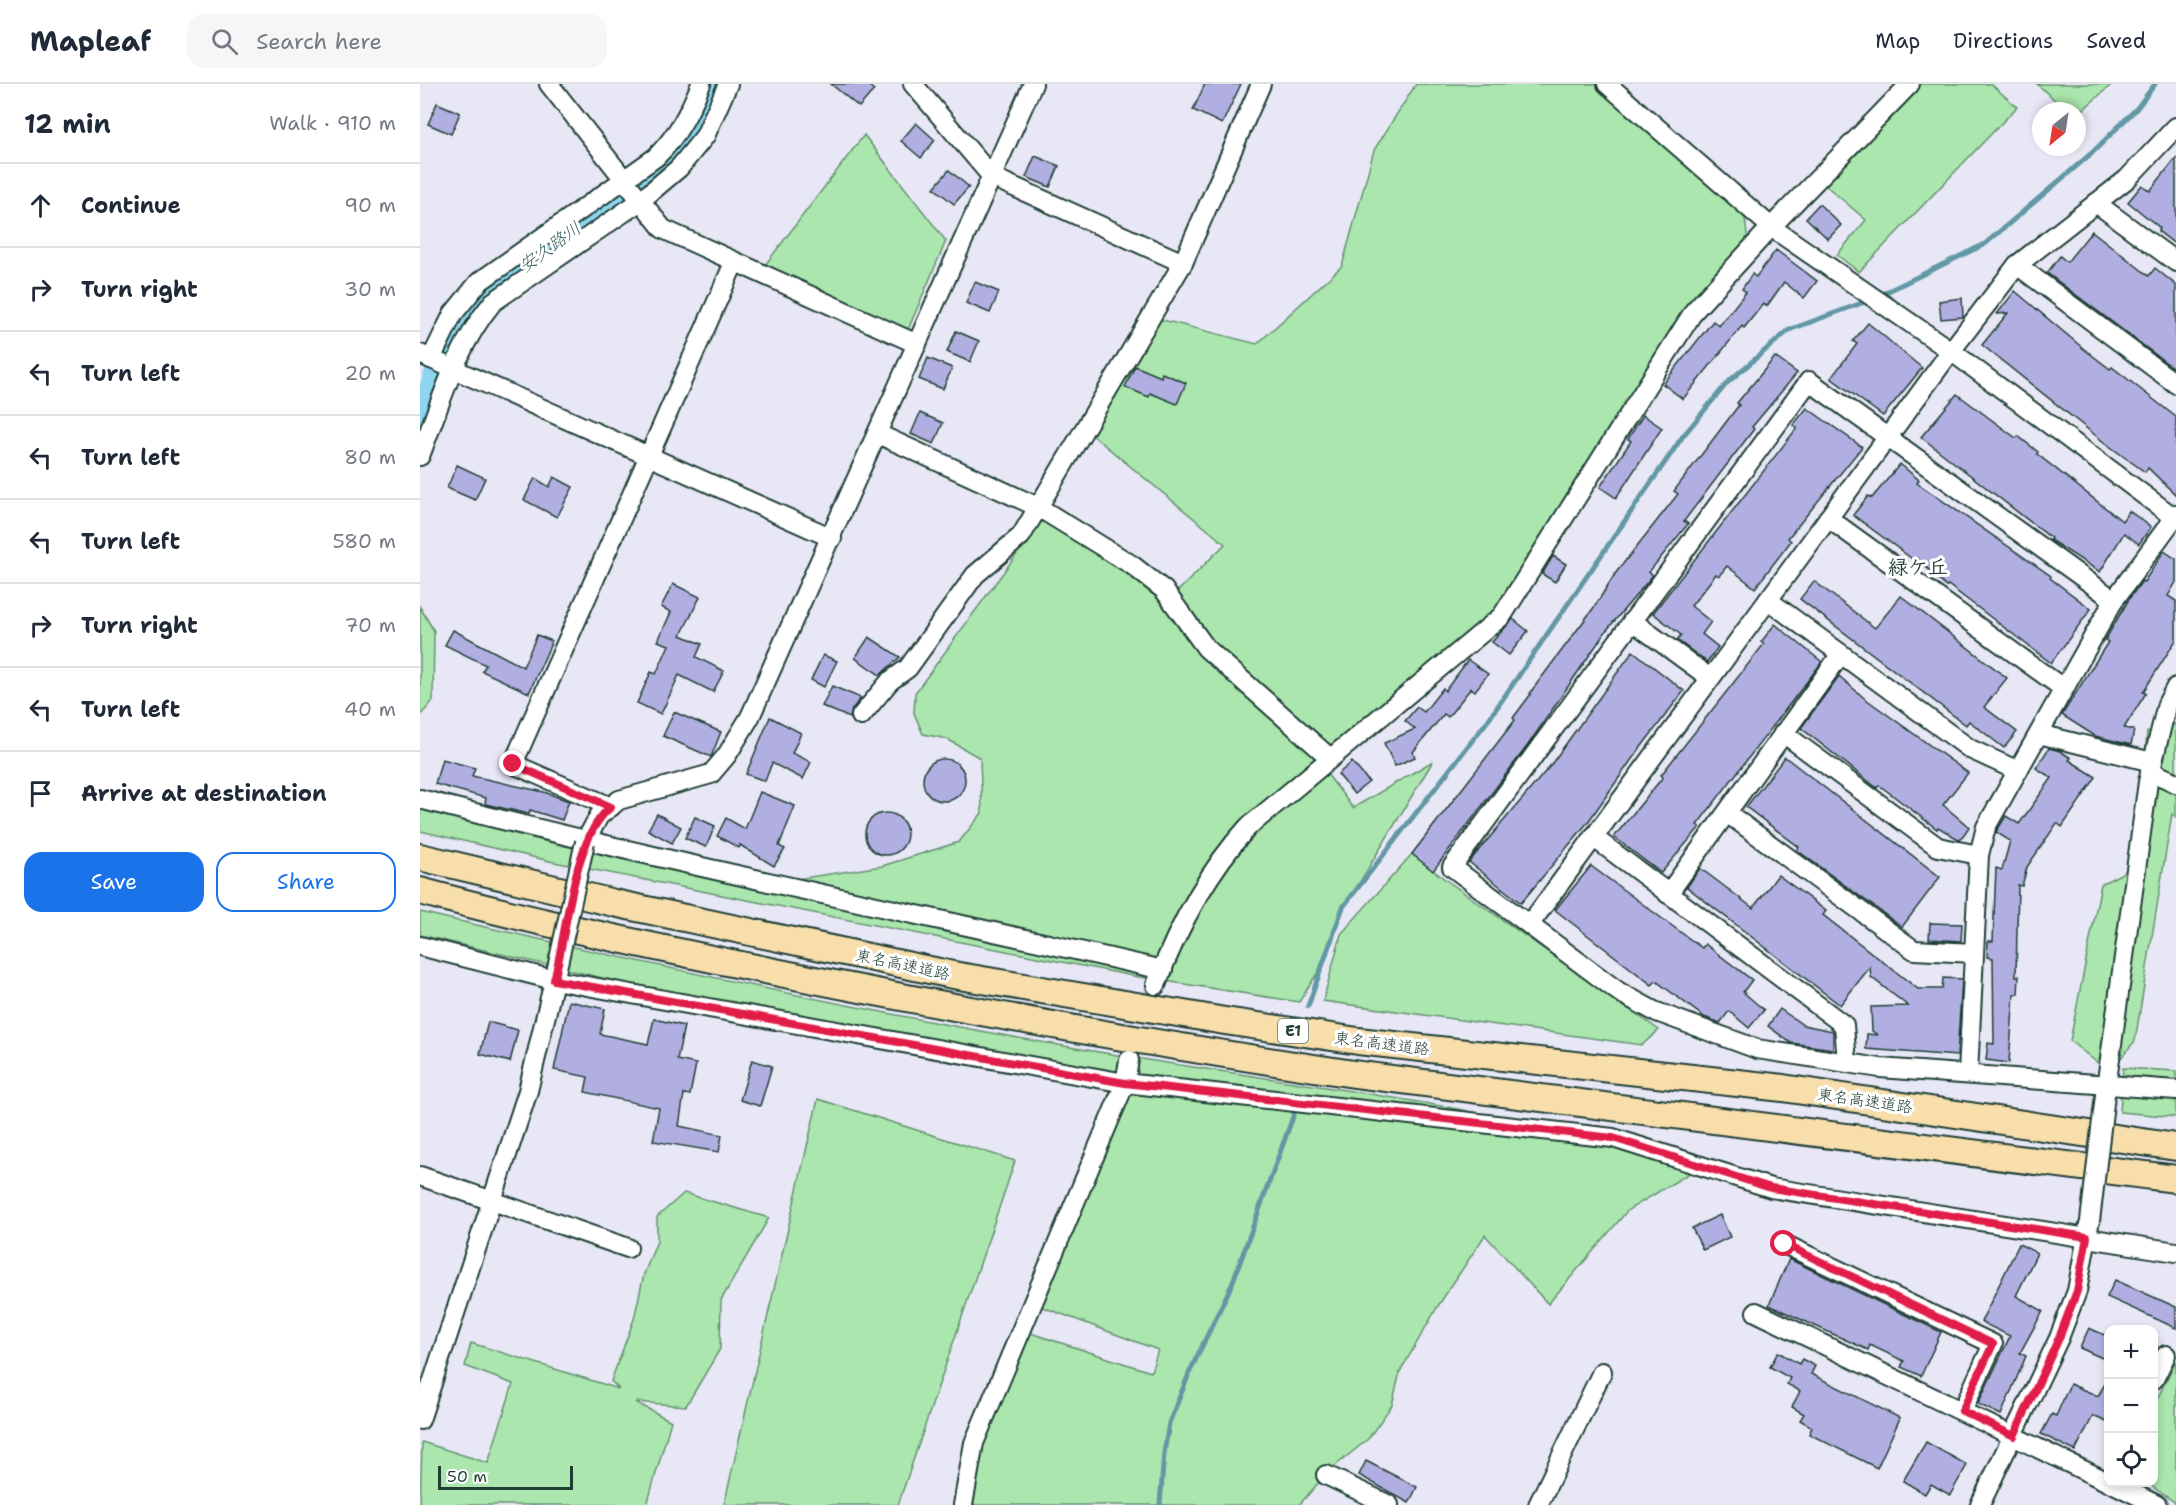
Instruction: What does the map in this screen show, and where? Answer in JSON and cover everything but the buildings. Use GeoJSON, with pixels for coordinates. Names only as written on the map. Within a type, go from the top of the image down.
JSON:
{"type":"FeatureCollection","features":[{"type":"Feature","properties":{"kind":"highway","name":"東名高速道路"},"geometry":{"type":"LineString","coordinates":[[420,857],[614,903],[953,975],[1213,1019],[1358,1041],[1784,1088],[2176,1147]]}},
{"type":"Feature","properties":{"kind":"highway","name":"東名高速道路"},"geometry":{"type":"LineString","coordinates":[[420,891],[610,938],[949,1007],[1219,1054],[2176,1179]]}},
{"type":"Feature","properties":{"kind":"highway"},"geometry":{"type":"LineString","coordinates":[[1784,1088],[2176,1130]]}},
{"type":"Feature","properties":{"kind":"street"},"geometry":{"type":"LineString","coordinates":[[549,84],[639,202],[663,229],[917,344]]}},
{"type":"Feature","properties":{"kind":"street"},"geometry":{"type":"LineString","coordinates":[[701,84],[683,126],[656,157],[479,282],[453,314],[425,357],[832,538]]}},
{"type":"Feature","properties":{"kind":"street"},"geometry":{"type":"LineString","coordinates":[[420,456],[454,370],[479,319],[493,302],[639,202],[693,153],[705,136],[728,84]]}},
{"type":"Feature","properties":{"kind":"street"},"geometry":{"type":"LineString","coordinates":[[913,84],[992,177],[1183,262]]}},
{"type":"Feature","properties":{"kind":"street"},"geometry":{"type":"LineString","coordinates":[[420,1420],[528,1091],[585,842],[599,816],[619,800],[711,774],[727,755],[750,717],[832,538],[1033,84]]}},
{"type":"Feature","properties":{"kind":"street"},"geometry":{"type":"LineString","coordinates":[[861,716],[890,681],[908,668],[975,575],[1021,536],[1183,262],[1261,84]]}},
{"type":"Feature","properties":{"kind":"street"},"geometry":{"type":"LineString","coordinates":[[1607,84],[1771,227],[1951,351],[2175,517],[2114,600],[1986,827],[1979,855],[1968,1074]]}},
{"type":"Feature","properties":{"kind":"street"},"geometry":{"type":"LineString","coordinates":[[420,799],[585,842],[783,884],[1160,978],[1198,891],[1221,856],[1248,826],[1502,616],[1694,311],[1771,227],[1910,84]]}},
{"type":"Feature","properties":{"kind":"street"},"geometry":{"type":"LineString","coordinates":[[1530,924],[1887,437],[2017,265],[2127,179],[2175,132]]}},
{"type":"Feature","properties":{"kind":"street"},"geometry":{"type":"LineString","coordinates":[[2096,204],[2176,262]]}},
{"type":"Feature","properties":{"kind":"street"},"geometry":{"type":"LineString","coordinates":[[611,807],[513,764],[734,263]]}},
{"type":"Feature","properties":{"kind":"street"},"geometry":{"type":"LineString","coordinates":[[2017,265],[2176,384]]}},
{"type":"Feature","properties":{"kind":"street"},"geometry":{"type":"LineString","coordinates":[[2114,600],[1809,381],[1452,867],[1619,992],[1654,1011],[1757,1049],[1848,1063],[2106,1089],[2176,1090]]}},
{"type":"Feature","properties":{"kind":"street"},"geometry":{"type":"LineString","coordinates":[[878,434],[1038,507],[1132,565],[1164,590],[1206,648],[1330,758]]}},
{"type":"Feature","properties":{"kind":"street"},"geometry":{"type":"LineString","coordinates":[[1828,518],[2064,689]]}},
{"type":"Feature","properties":{"kind":"street"},"geometry":{"type":"LineString","coordinates":[[1768,600],[1970,749],[2018,771]]}},
{"type":"Feature","properties":{"kind":"street"},"geometry":{"type":"LineString","coordinates":[[1632,621],[1710,678]]}},
{"type":"Feature","properties":{"kind":"street"},"geometry":{"type":"LineString","coordinates":[[1668,894],[1841,654]]}},
{"type":"Feature","properties":{"kind":"street"},"geometry":{"type":"LineString","coordinates":[[1980,1505],[2059,1338],[2077,1291],[2089,1229],[2151,766],[2167,704],[2176,687]]}},
{"type":"Feature","properties":{"kind":"street"},"geometry":{"type":"LineString","coordinates":[[1784,733],[1938,847],[1979,855]]}},
{"type":"Feature","properties":{"kind":"street"},"geometry":{"type":"LineString","coordinates":[[2039,734],[2151,766],[2176,783]]}},
{"type":"Feature","properties":{"kind":"street"},"geometry":{"type":"LineString","coordinates":[[1726,813],[1914,950],[1974,953]]}},
{"type":"Feature","properties":{"kind":"street"},"geometry":{"type":"LineString","coordinates":[[1593,837],[1844,1025],[1848,1063]]}},
{"type":"Feature","properties":{"kind":"street"},"geometry":{"type":"LineString","coordinates":[[420,946],[1125,1083],[1613,1138],[1771,1188],[2089,1229],[2176,1252]]}},
{"type":"Feature","properties":{"kind":"street"},"geometry":{"type":"LineString","coordinates":[[963,1505],[974,1443],[1125,1083],[1129,1060]]}},
{"type":"Feature","properties":{"kind":"street"},"geometry":{"type":"LineString","coordinates":[[420,1176],[628,1248]]}},
{"type":"Feature","properties":{"kind":"street"},"geometry":{"type":"LineString","coordinates":[[1784,1244],[1993,1344],[1962,1411]]}},
{"type":"Feature","properties":{"kind":"street"},"geometry":{"type":"LineString","coordinates":[[1756,1312],[2014,1436],[2104,1476]]}},
{"type":"Feature","properties":{"kind":"street"},"geometry":{"type":"LineString","coordinates":[[2158,1371],[2166,1355]]}},
{"type":"Feature","properties":{"kind":"street"},"geometry":{"type":"LineString","coordinates":[[1538,1505],[1602,1372]]}},
{"type":"Feature","properties":{"kind":"street"},"geometry":{"type":"LineString","coordinates":[[1326,1475],[1389,1505]]}},
{"type":"Feature","properties":{"kind":"street"},"geometry":{"type":"LineString","coordinates":[[2124,1487],[2157,1505]]}},
{"type":"Feature","properties":{"kind":"green space"},"geometry":{"type":"Polygon","coordinates":[[[1416,84],[1597,84],[1743,203],[1749,250],[1666,356],[1558,528],[1468,644],[1321,766],[1353,808],[1433,761],[1340,915],[1323,964],[1299,1002],[1133,976],[554,862],[420,831],[420,806],[565,844],[797,879],[882,866],[959,842],[982,813],[980,758],[947,739],[923,734],[914,713],[915,693],[1047,513],[1170,599],[1225,544],[1091,434],[1159,319],[1257,344],[1342,266],[1374,150],[1416,84]]]}},
{"type":"Feature","properties":{"kind":"green space"},"geometry":{"type":"Polygon","coordinates":[[[1921,84],[1991,84],[2017,107],[1859,272],[1837,255],[1866,220],[1824,184],[1921,84]]]}},
{"type":"Feature","properties":{"kind":"green space"},"geometry":{"type":"Polygon","coordinates":[[[2037,84],[2112,84],[2086,107],[2086,102],[2057,102],[2037,84]]]}},
{"type":"Feature","properties":{"kind":"green space"},"geometry":{"type":"Polygon","coordinates":[[[864,135],[946,241],[907,332],[762,269],[864,135]]]}},
{"type":"Feature","properties":{"kind":"green space"},"geometry":{"type":"Polygon","coordinates":[[[420,607],[434,631],[433,701],[420,716],[420,607]]]}},
{"type":"Feature","properties":{"kind":"green space"},"geometry":{"type":"Polygon","coordinates":[[[2176,724],[2176,817],[2172,814],[2135,1041],[2109,1072],[2070,1041],[2101,884],[2136,866],[2147,732],[2176,724]]]}},
{"type":"Feature","properties":{"kind":"green space"},"geometry":{"type":"Polygon","coordinates":[[[1412,854],[1659,1030],[1642,1045],[1323,1001],[1341,934],[1412,854]]]}},
{"type":"Feature","properties":{"kind":"green space"},"geometry":{"type":"Polygon","coordinates":[[[420,912],[669,968],[920,1020],[1135,1058],[1373,1094],[1468,1111],[1170,1087],[1618,1140],[1693,1171],[1628,1210],[1548,1304],[1485,1235],[1438,1306],[1400,1372],[1392,1405],[1368,1439],[1329,1471],[1299,1505],[963,1505],[1021,1330],[1151,1372],[1158,1350],[1032,1303],[1125,1083],[789,1022],[420,935],[420,912]]]}},
{"type":"Feature","properties":{"kind":"green space"},"geometry":{"type":"Polygon","coordinates":[[[2123,1068],[2176,1071],[2176,1117],[2120,1112],[2123,1068]]]}},
{"type":"Feature","properties":{"kind":"green space"},"geometry":{"type":"Polygon","coordinates":[[[818,1099],[1015,1161],[898,1505],[724,1505],[818,1099]]]}},
{"type":"Feature","properties":{"kind":"green space"},"geometry":{"type":"Polygon","coordinates":[[[684,1193],[769,1218],[721,1300],[720,1349],[686,1406],[635,1402],[671,1421],[647,1505],[420,1505],[422,1442],[488,1463],[513,1384],[465,1366],[471,1343],[619,1389],[611,1381],[634,1319],[644,1274],[657,1241],[657,1217],[684,1193]]]}},
{"type":"Feature","properties":{"kind":"green space"},"geometry":{"type":"Polygon","coordinates":[[[2176,1361],[2176,1503],[2153,1487],[2158,1487],[2158,1397],[2176,1361]]]}},
{"type":"Feature","properties":{"kind":"waterway","name":"安久路川"},"geometry":{"type":"LineString","coordinates":[[426,418],[449,350],[466,315],[488,292],[670,162],[693,132],[715,84]]}},
{"type":"Feature","properties":{"kind":"waterway"},"geometry":{"type":"LineString","coordinates":[[1878,296],[1985,244],[2093,152],[2137,108],[2155,84]]}},
{"type":"Feature","properties":{"kind":"waterway"},"geometry":{"type":"LineString","coordinates":[[1308,1006],[1343,907],[1489,719],[1683,436],[1728,382],[1789,330],[1870,300]]}},
{"type":"Feature","properties":{"kind":"waterway"},"geometry":{"type":"LineString","coordinates":[[1160,1505],[1169,1423],[1191,1369],[1232,1284],[1294,1114]]}},
{"type":"Feature","properties":{"kind":"tunnel"},"geometry":{"type":"LineString","coordinates":[[1133,1048],[1156,985]]}},
{"type":"Feature","properties":{"kind":"district","name":"緑ケ丘"},"geometry":{"type":"Point","coordinates":[1918,567]}},
{"type":"Feature","properties":{"kind":"route"},"geometry":{"type":"LineString","coordinates":[[513,764],[611,807],[599,816],[585,842],[554,980],[1125,1083],[1613,1138],[1771,1188],[2087,1237],[2077,1291],[2059,1338],[2014,1436],[1962,1411],[1993,1344],[1784,1244]]}}]}
